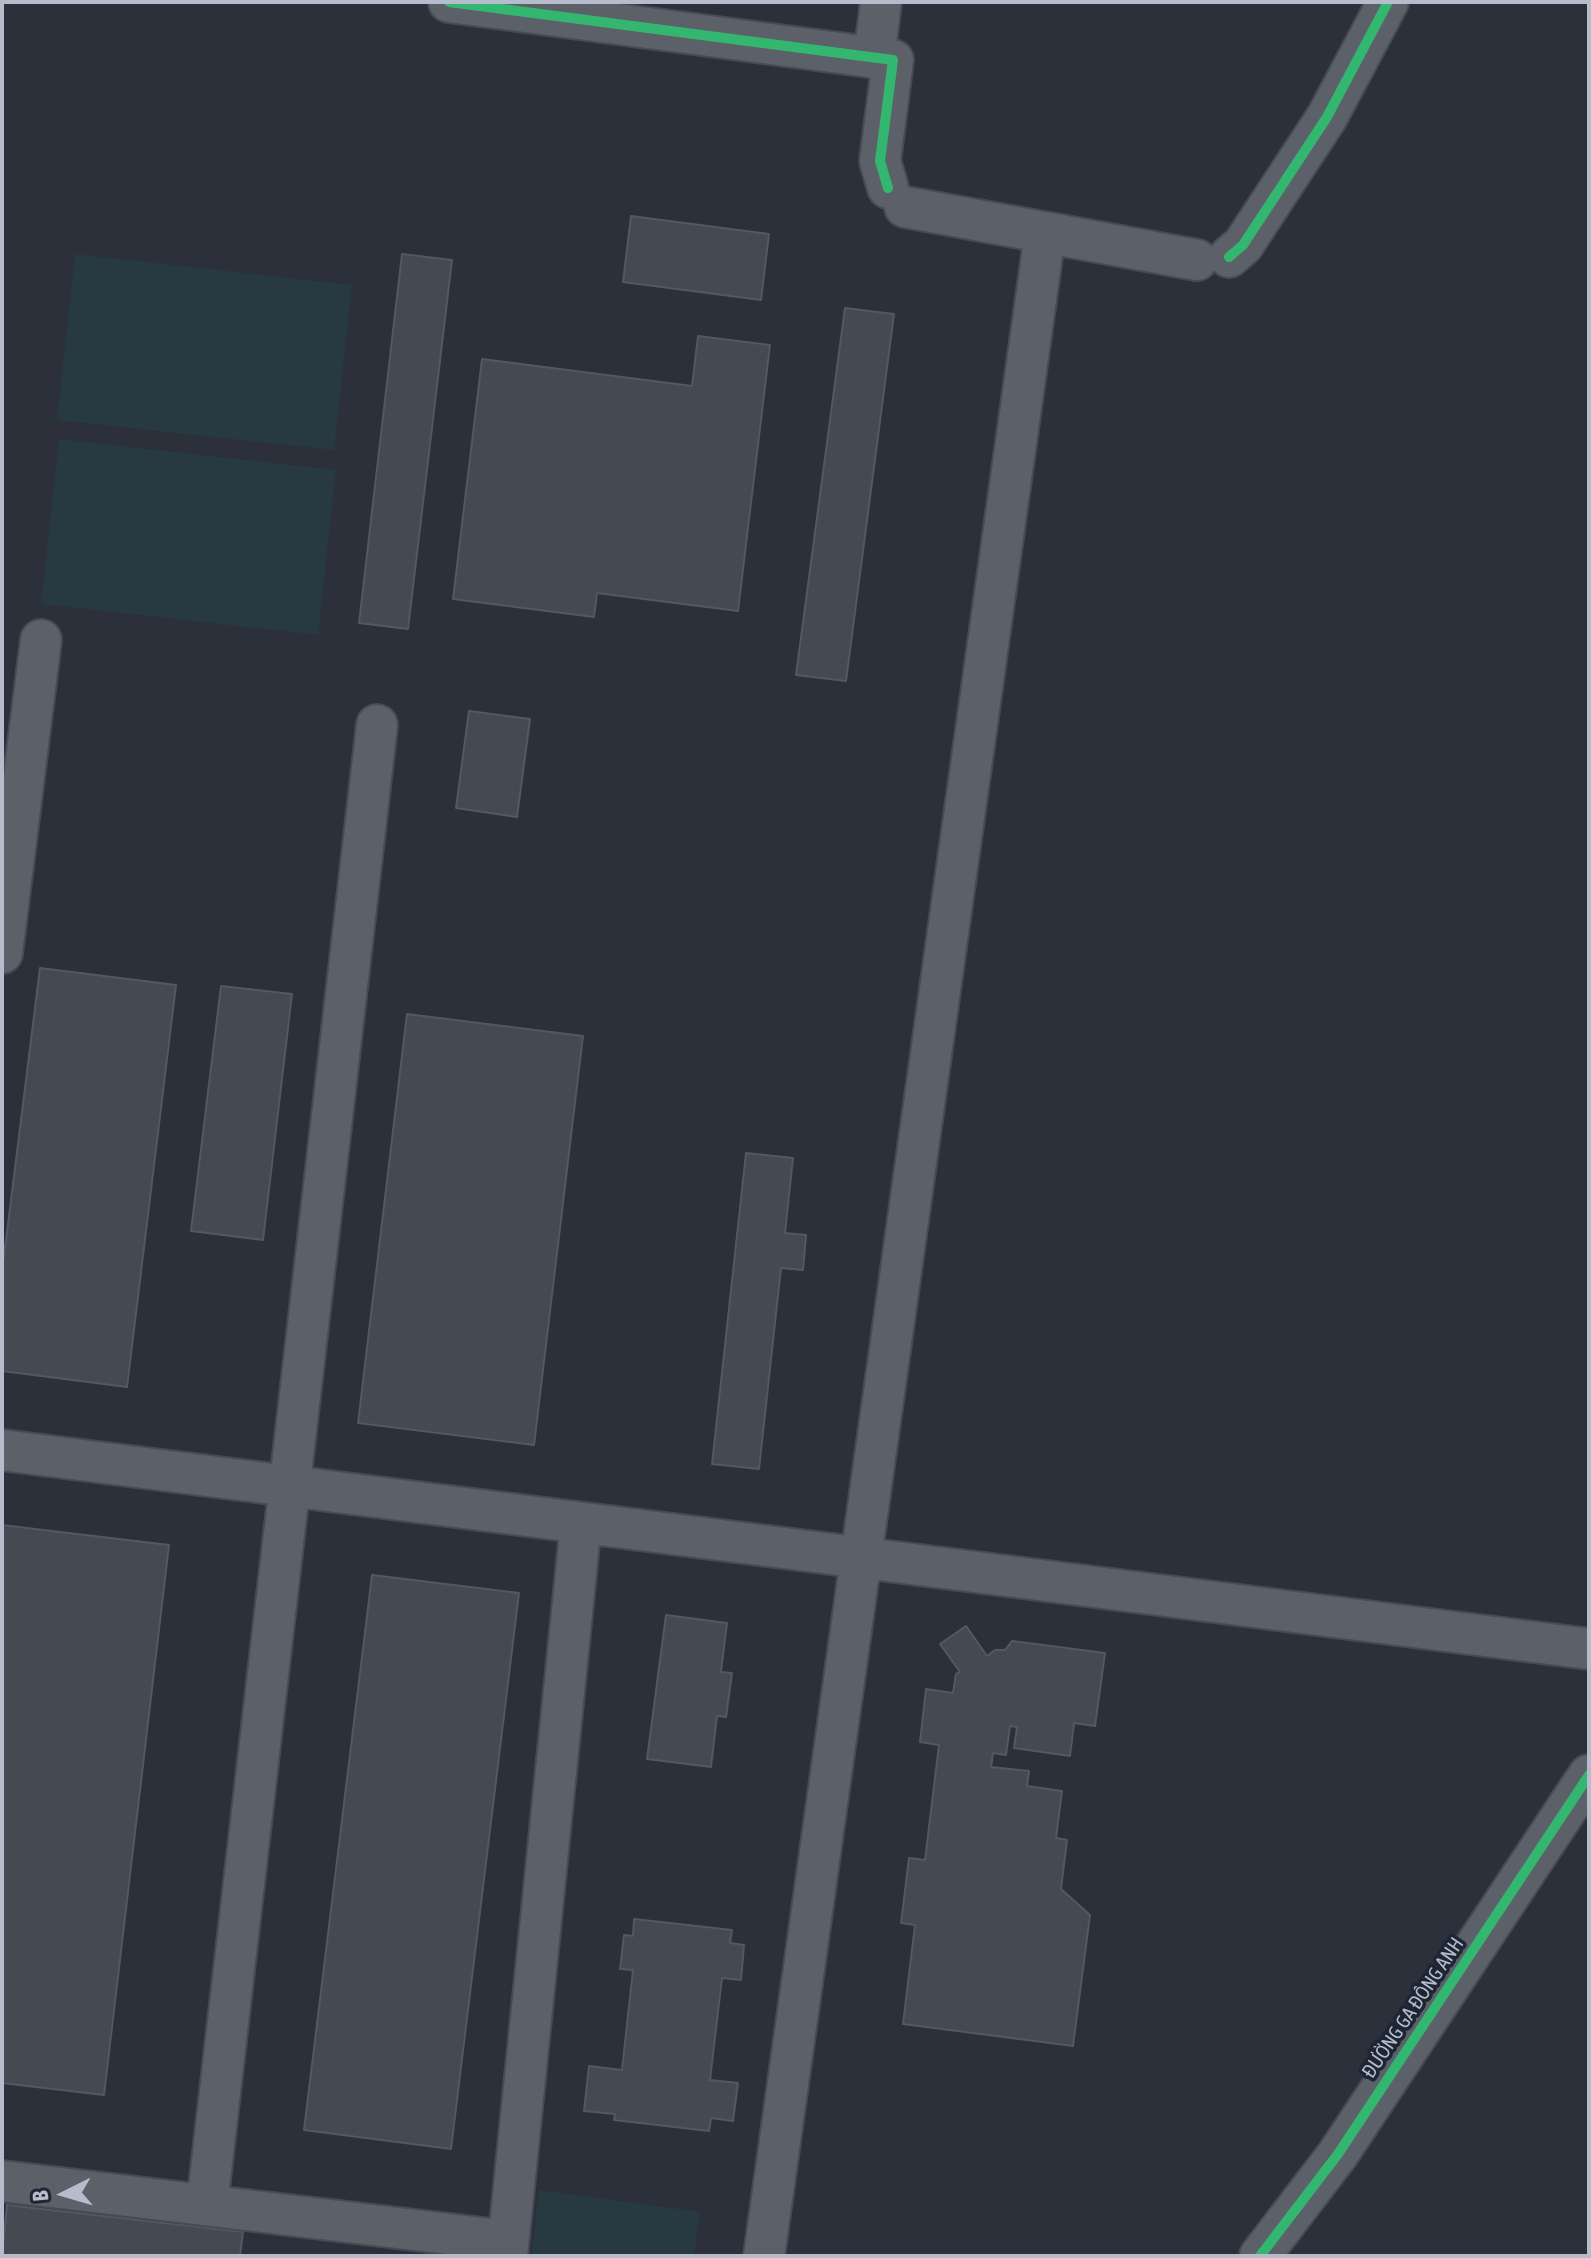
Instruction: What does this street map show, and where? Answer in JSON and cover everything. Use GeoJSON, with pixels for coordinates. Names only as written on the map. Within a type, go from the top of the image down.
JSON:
{"type":"FeatureCollection","features":[{"type":"Feature","properties":{"kind":"street"},"geometry":{"type":"LineString","coordinates":[[449,2],[653,15],[893,60],[880,161],[896,197],[1045,234],[1213,259],[1243,245],[1327,117],[1388,2]]}},
{"type":"Feature","properties":{"kind":"street"},"geometry":{"type":"LineString","coordinates":[[874,58],[881,2]]}},
{"type":"Feature","properties":{"kind":"street"},"geometry":{"type":"LineString","coordinates":[[764,2256],[1045,234]]}},
{"type":"Feature","properties":{"kind":"street"},"geometry":{"type":"LineString","coordinates":[[2,953],[41,640]]}},
{"type":"Feature","properties":{"kind":"street"},"geometry":{"type":"LineString","coordinates":[[207,2205],[377,725]]}},
{"type":"Feature","properties":{"kind":"street"},"geometry":{"type":"LineString","coordinates":[[2,1450],[1589,1649]]}},
{"type":"Feature","properties":{"kind":"street"},"geometry":{"type":"LineString","coordinates":[[2,2181],[207,2205],[508,2248],[581,1523]]}},
{"type":"Feature","properties":{"kind":"street","name":"ĐƯỜNG GA ĐÔNG ANH"},"geometry":{"type":"LineString","coordinates":[[1260,2256],[1338,2154],[1589,1775]]}},
{"type":"Feature","properties":{"kind":"shaded area"},"geometry":{"type":"Polygon","coordinates":[[[75,254],[352,285],[334,450],[57,420],[75,254]]]}},
{"type":"Feature","properties":{"kind":"shaded area"},"geometry":{"type":"Polygon","coordinates":[[[59,439],[336,470],[318,635],[41,604],[59,439]]]}},
{"type":"Feature","properties":{"kind":"shaded area"},"geometry":{"type":"Polygon","coordinates":[[[539,2190],[700,2212],[694,2256],[531,2256],[539,2190]]]}},
{"type":"Feature","properties":{"kind":"building"},"geometry":{"type":"Polygon","coordinates":[[[631,216],[769,234],[761,300],[623,282],[631,216]]]}},
{"type":"Feature","properties":{"kind":"building"},"geometry":{"type":"Polygon","coordinates":[[[402,254],[452,260],[408,629],[359,623],[402,254]]]}},
{"type":"Feature","properties":{"kind":"building"},"geometry":{"type":"Polygon","coordinates":[[[845,308],[894,314],[846,681],[796,675],[845,308]]]}},
{"type":"Feature","properties":{"kind":"building"},"geometry":{"type":"Polygon","coordinates":[[[698,336],[770,345],[738,611],[597,593],[594,617],[453,599],[482,359],[692,386],[698,336]]]}},
{"type":"Feature","properties":{"kind":"building"},"geometry":{"type":"Polygon","coordinates":[[[469,711],[530,719],[517,817],[456,808],[469,711]]]}},
{"type":"Feature","properties":{"kind":"building"},"geometry":{"type":"Polygon","coordinates":[[[40,968],[176,985],[127,1387],[2,1371],[2,1272],[40,968]]]}},
{"type":"Feature","properties":{"kind":"building"},"geometry":{"type":"Polygon","coordinates":[[[221,986],[292,994],[263,1240],[191,1231],[221,986]]]}},
{"type":"Feature","properties":{"kind":"building"},"geometry":{"type":"Polygon","coordinates":[[[407,1014],[583,1036],[534,1445],[358,1423],[407,1014]]]}},
{"type":"Feature","properties":{"kind":"building"},"geometry":{"type":"Polygon","coordinates":[[[746,1153],[793,1158],[785,1233],[806,1235],[803,1270],[781,1268],[759,1469],[712,1464],[746,1153]]]}},
{"type":"Feature","properties":{"kind":"building"},"geometry":{"type":"Polygon","coordinates":[[[2,1525],[169,1545],[104,2095],[2,2083],[2,1525]]]}},
{"type":"Feature","properties":{"kind":"building"},"geometry":{"type":"Polygon","coordinates":[[[372,1575],[519,1593],[451,2149],[304,2130],[372,1575]]]}},
{"type":"Feature","properties":{"kind":"building"},"geometry":{"type":"Polygon","coordinates":[[[666,1615],[727,1623],[721,1672],[732,1673],[726,1717],[717,1716],[711,1767],[647,1759],[666,1615]]]}},
{"type":"Feature","properties":{"kind":"building"},"geometry":{"type":"Polygon","coordinates":[[[966,1626],[987,1656],[995,1650],[1005,1650],[1012,1641],[1105,1653],[1095,1726],[1074,1723],[1070,1756],[1014,1748],[1017,1727],[1010,1726],[1006,1755],[993,1753],[991,1767],[1029,1771],[1027,1786],[1062,1791],[1056,1838],[1067,1840],[1061,1889],[1090,1915],[1073,2046],[903,2024],[915,1925],[901,1923],[909,1858],[925,1860],[939,1745],[920,1742],[926,1689],[953,1693],[956,1674],[960,1672],[940,1644],[966,1626]]]}},
{"type":"Feature","properties":{"kind":"building"},"geometry":{"type":"Polygon","coordinates":[[[634,1919],[732,1930],[730,1943],[744,1945],[741,1980],[722,1978],[710,2080],[738,2083],[733,2121],[711,2118],[709,2131],[614,2120],[615,2114],[584,2111],[589,2066],[622,2070],[633,1970],[620,1969],[624,1935],[633,1936],[634,1919]]]}},
{"type":"Feature","properties":{"kind":"building"},"geometry":{"type":"Polygon","coordinates":[[[7,2205],[243,2232],[240,2256],[2,2256],[7,2205]]]}},
{"type":"Feature","properties":{"kind":"cycle path"},"geometry":{"type":"LineString","coordinates":[[449,2],[893,60],[880,161],[888,188]]}},
{"type":"Feature","properties":{"kind":"cycle path"},"geometry":{"type":"LineString","coordinates":[[1229,257],[1243,245],[1327,117],[1388,2]]}},
{"type":"Feature","properties":{"kind":"cycle path"},"geometry":{"type":"LineString","coordinates":[[1260,2256],[1338,2154],[1589,1775]]}}]}
